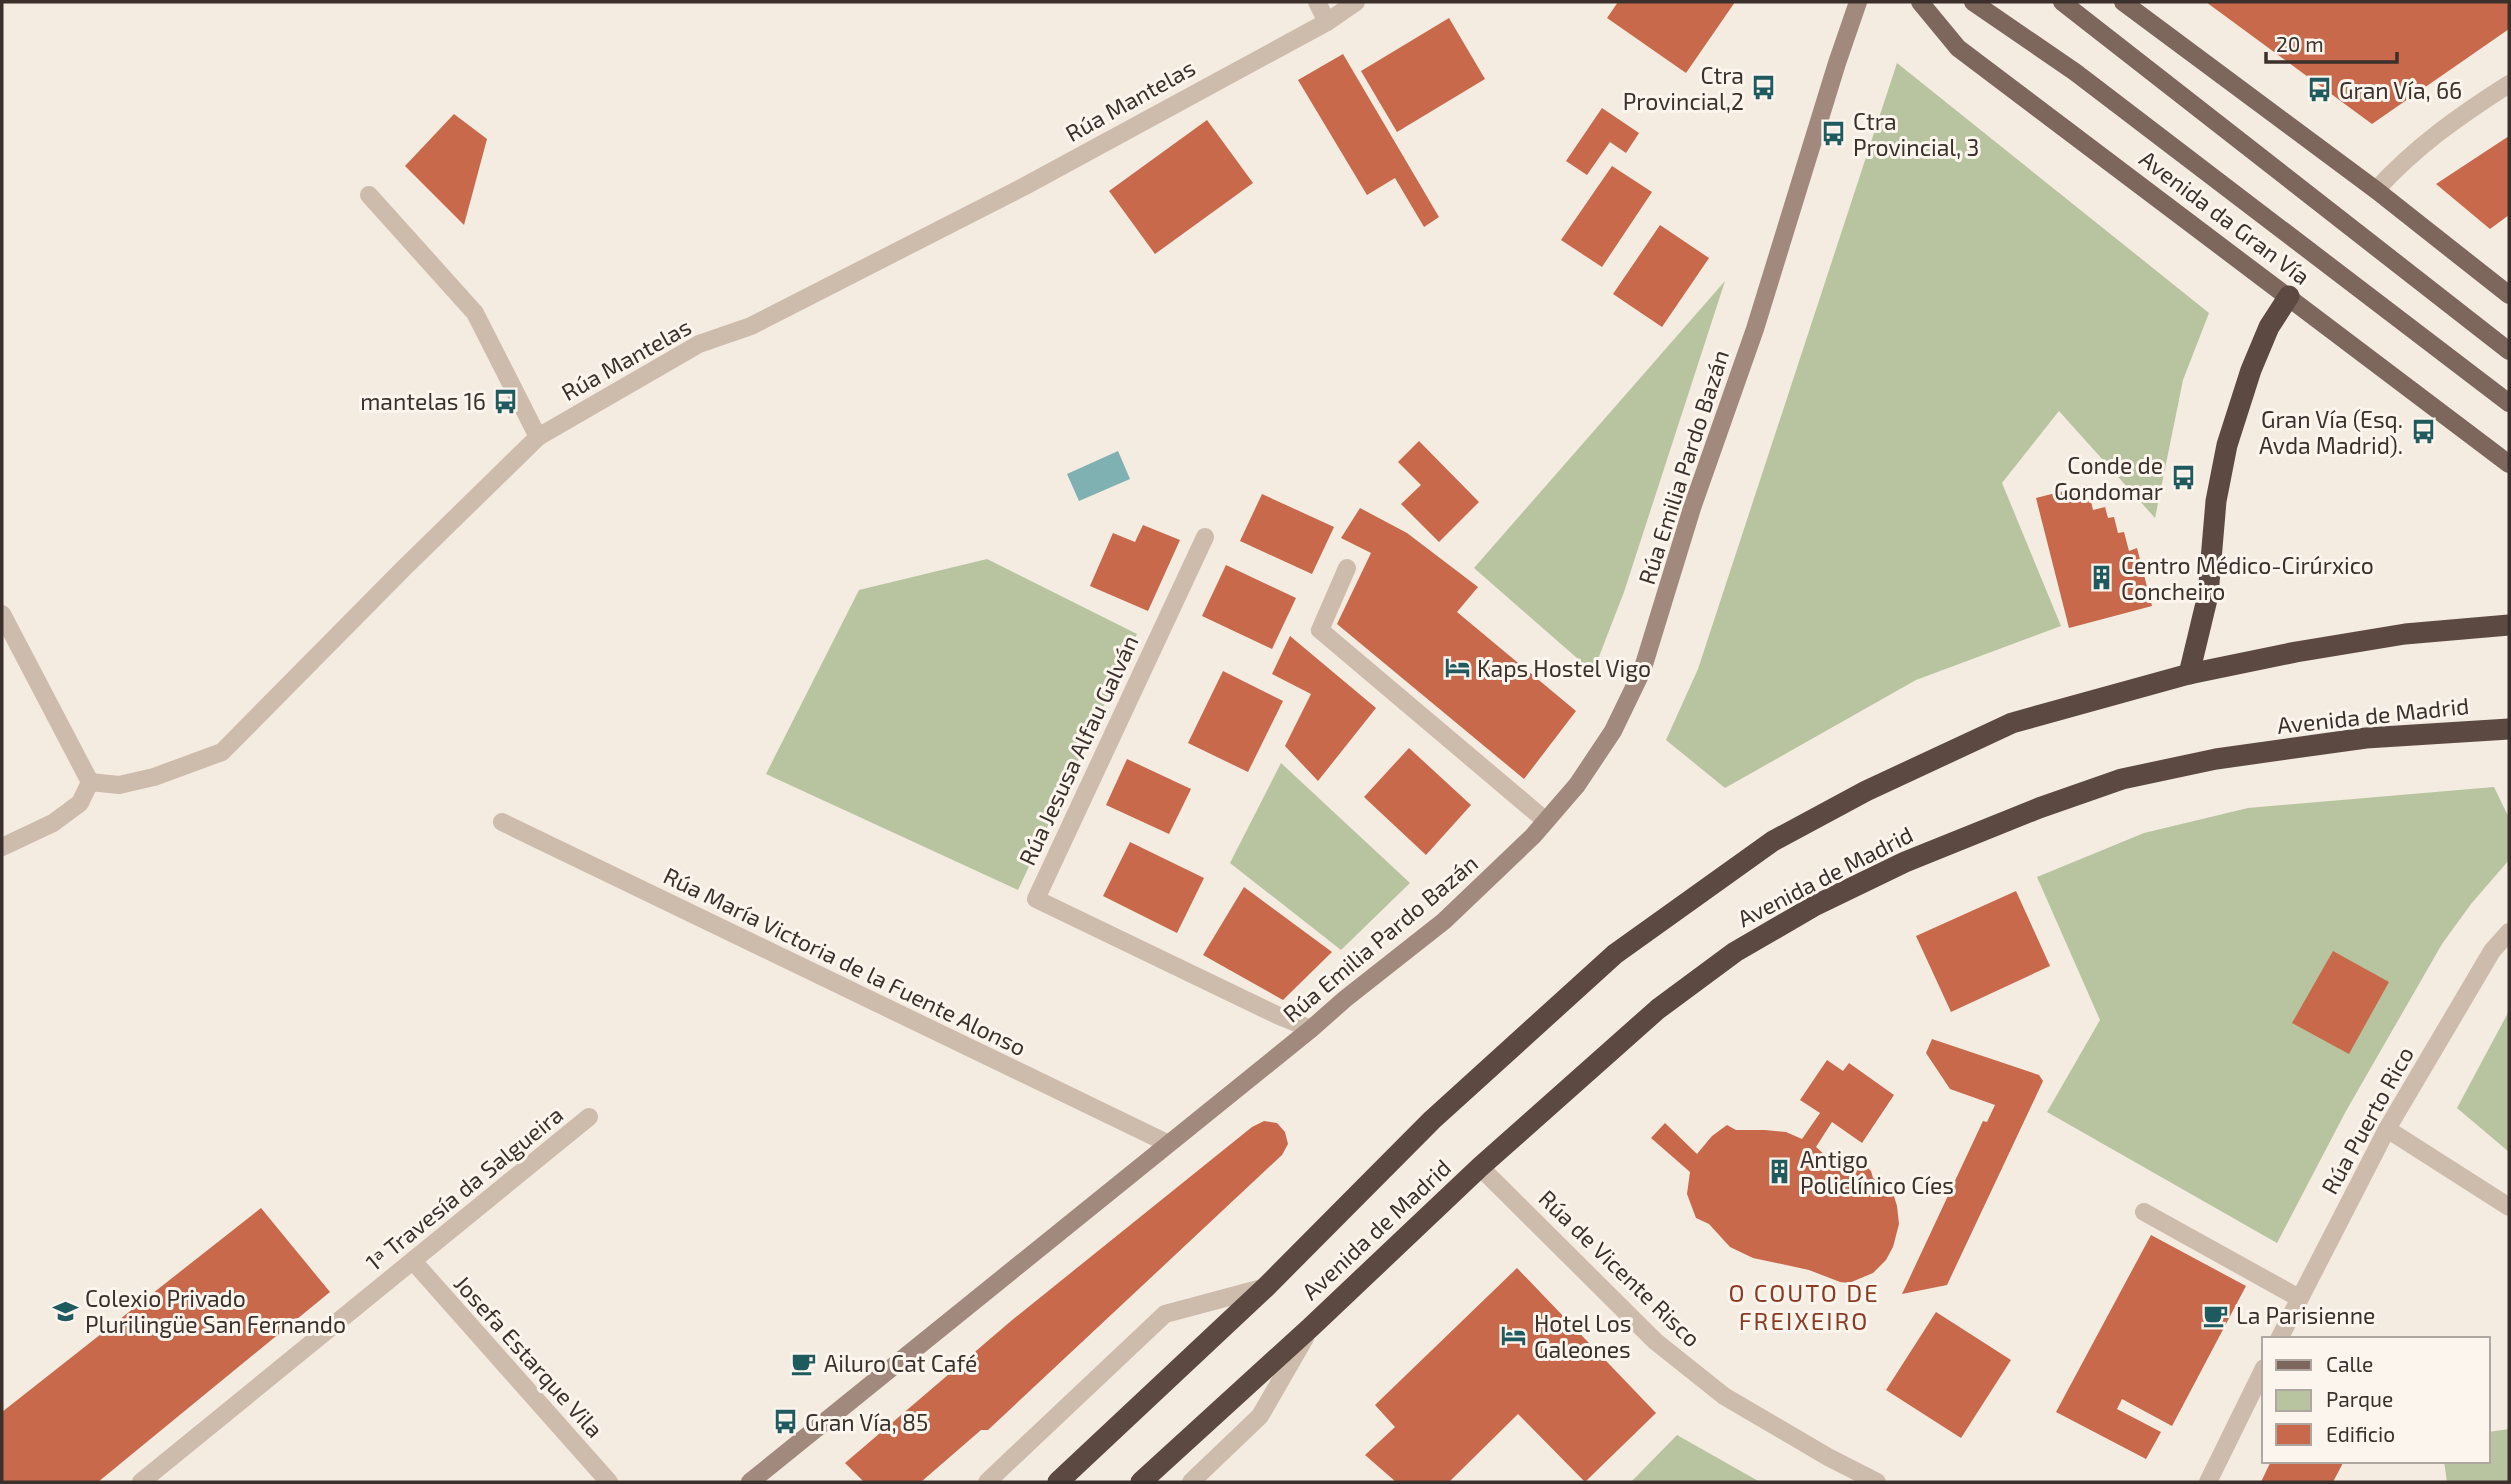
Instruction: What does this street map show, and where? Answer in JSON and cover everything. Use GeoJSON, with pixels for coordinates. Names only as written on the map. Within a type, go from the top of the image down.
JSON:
{"type":"FeatureCollection","features":[{"type":"Feature","properties":{"kind":"highway"},"geometry":{"type":"LineString","coordinates":[[2189,674],[2208,595],[2216,501],[2227,445],[2251,370],[2269,327],[2289,296]]}},
{"type":"Feature","properties":{"kind":"highway","name":"Avenida de Madrid"},"geometry":{"type":"LineString","coordinates":[[1058,1482],[1266,1287],[1432,1120],[1615,954],[1773,841],[1866,791],[2012,723],[2189,674],[2405,634],[2509,625]]}},
{"type":"Feature","properties":{"kind":"highway","name":"Avenida de Madrid"},"geometry":{"type":"LineString","coordinates":[[1141,1482],[1480,1167],[1658,1009],[1724,961],[1816,905],[1905,862],[2039,808],[2136,776],[2216,759],[2366,738],[2509,729]]}},
{"type":"Feature","properties":{"kind":"main road","name":"Avenida da Gran Vía"},"geometry":{"type":"LineString","coordinates":[[1920,2],[1958,48],[2509,464]]}},
{"type":"Feature","properties":{"kind":"main road","name":"Avenida da Gran Vía"},"geometry":{"type":"LineString","coordinates":[[1973,2],[2075,72],[2509,403]]}},
{"type":"Feature","properties":{"kind":"main road"},"geometry":{"type":"LineString","coordinates":[[2062,2],[2509,351]]}},
{"type":"Feature","properties":{"kind":"main road"},"geometry":{"type":"LineString","coordinates":[[2123,2],[2376,190],[2509,295]]}},
{"type":"Feature","properties":{"kind":"street"},"geometry":{"type":"LineString","coordinates":[[1317,2],[1327,22]]}},
{"type":"Feature","properties":{"kind":"street","name":"Rúa Mantelas"},"geometry":{"type":"LineString","coordinates":[[90,782],[119,785],[154,777],[222,752],[538,437],[698,344],[751,326],[1025,186],[1327,22],[1356,2]]}},
{"type":"Feature","properties":{"kind":"street","name":"Rúa Emilia Pardo Bazán"},"geometry":{"type":"LineString","coordinates":[[750,1482],[1345,999],[1444,922],[1546,821],[1577,785],[1613,731],[1642,671],[1692,508],[1755,329],[1858,2]]}},
{"type":"Feature","properties":{"kind":"street"},"geometry":{"type":"LineString","coordinates":[[2376,190],[2401,163],[2454,119],[2509,84]]}},
{"type":"Feature","properties":{"kind":"street"},"geometry":{"type":"LineString","coordinates":[[369,195],[475,313],[538,437]]}},
{"type":"Feature","properties":{"kind":"street","name":"Rúa Jesusa Alfau Galván"},"geometry":{"type":"LineString","coordinates":[[1205,537],[1036,899],[1311,1029]]}},
{"type":"Feature","properties":{"kind":"street"},"geometry":{"type":"LineString","coordinates":[[1346,568],[1320,629],[1546,821]]}},
{"type":"Feature","properties":{"kind":"street"},"geometry":{"type":"LineString","coordinates":[[2,614],[90,782],[80,803],[53,823],[2,848]]}},
{"type":"Feature","properties":{"kind":"street","name":"Rúa María Victoria de la Fuente Alonso"},"geometry":{"type":"LineString","coordinates":[[502,821],[1167,1143]]}},
{"type":"Feature","properties":{"kind":"street","name":"Rúa Puerto Rico"},"geometry":{"type":"LineString","coordinates":[[2280,1337],[2387,1129],[2492,951],[2509,932]]}},
{"type":"Feature","properties":{"kind":"street","name":"1ª Travesía da Salgueira"},"geometry":{"type":"LineString","coordinates":[[141,1482],[589,1117]]}},
{"type":"Feature","properties":{"kind":"street"},"geometry":{"type":"LineString","coordinates":[[2387,1129],[2509,1207]]}},
{"type":"Feature","properties":{"kind":"street","name":"Rúa de Vicente Risco"},"geometry":{"type":"LineString","coordinates":[[1480,1167],[1655,1341],[1714,1388],[1828,1457],[1877,1482]]}},
{"type":"Feature","properties":{"kind":"street"},"geometry":{"type":"LineString","coordinates":[[2144,1212],[2299,1298]]}},
{"type":"Feature","properties":{"kind":"street","name":"Josefa Estarque Vila"},"geometry":{"type":"LineString","coordinates":[[413,1261],[608,1482]]}},
{"type":"Feature","properties":{"kind":"street","name":"Avenida de Madrid"},"geometry":{"type":"LineString","coordinates":[[987,1482],[1165,1314],[1266,1287]]}},
{"type":"Feature","properties":{"kind":"street"},"geometry":{"type":"LineString","coordinates":[[1191,1482],[1260,1416],[1311,1326]]}},
{"type":"Feature","properties":{"kind":"street"},"geometry":{"type":"LineString","coordinates":[[2208,1482],[2262,1372]]}},
{"type":"Feature","properties":{"kind":"green space"},"geometry":{"type":"Polygon","coordinates":[[[1897,63],[2209,313],[2183,380],[2155,518],[2059,411],[2002,483],[2061,626],[1916,680],[1725,788],[1666,740],[1698,669],[1897,63]]]}},
{"type":"Feature","properties":{"kind":"green space"},"geometry":{"type":"Polygon","coordinates":[[[1725,281],[1624,592],[1593,672],[1474,568],[1725,281]]]}},
{"type":"Feature","properties":{"kind":"green space"},"geometry":{"type":"Polygon","coordinates":[[[987,559],[1137,634],[1018,890],[766,774],[859,590],[987,559]]]}},
{"type":"Feature","properties":{"kind":"green space"},"geometry":{"type":"Polygon","coordinates":[[[1281,763],[1410,883],[1341,950],[1230,863],[1281,763]]]}},
{"type":"Feature","properties":{"kind":"green space"},"geometry":{"type":"Polygon","coordinates":[[[2494,787],[2509,818],[2509,860],[2471,904],[2442,944],[2346,1111],[2277,1243],[2047,1112],[2100,1020],[2037,877],[2144,833],[2248,808],[2494,787]]]}},
{"type":"Feature","properties":{"kind":"green space"},"geometry":{"type":"Polygon","coordinates":[[[2509,1011],[2509,1152],[2457,1108],[2509,1011]]]}},
{"type":"Feature","properties":{"kind":"green space"},"geometry":{"type":"Polygon","coordinates":[[[2509,1429],[2509,1482],[2447,1482],[2444,1463],[2490,1463],[2490,1432],[2509,1429]]]}},
{"type":"Feature","properties":{"kind":"green space"},"geometry":{"type":"Polygon","coordinates":[[[1677,1435],[1760,1482],[1631,1482],[1677,1435]]]}},
{"type":"Feature","properties":{"kind":"water"},"geometry":{"type":"Polygon","coordinates":[[[1118,451],[1130,479],[1079,501],[1067,474],[1118,451]]]}},
{"type":"Feature","properties":{"kind":"building"},"geometry":{"type":"Polygon","coordinates":[[[1618,2],[1735,2],[1686,73],[1607,18],[1618,2]]]}},
{"type":"Feature","properties":{"kind":"building"},"geometry":{"type":"Polygon","coordinates":[[[2206,2],[2509,2],[2509,29],[2372,124],[2206,2]]]}},
{"type":"Feature","properties":{"kind":"building"},"geometry":{"type":"Polygon","coordinates":[[[1449,18],[1485,79],[1397,132],[1361,71],[1449,18]]]}},
{"type":"Feature","properties":{"kind":"building"},"geometry":{"type":"Polygon","coordinates":[[[1343,54],[1439,217],[1424,227],[1395,178],[1367,195],[1298,80],[1343,54]]]}},
{"type":"Feature","properties":{"kind":"building"},"geometry":{"type":"Polygon","coordinates":[[[1602,108],[1639,133],[1626,153],[1610,142],[1587,175],[1566,161],[1602,108]]]}},
{"type":"Feature","properties":{"kind":"building"},"geometry":{"type":"Polygon","coordinates":[[[454,114],[487,139],[464,225],[405,166],[454,114]]]}},
{"type":"Feature","properties":{"kind":"building"},"geometry":{"type":"Polygon","coordinates":[[[1207,120],[1253,183],[1155,254],[1109,191],[1207,120]]]}},
{"type":"Feature","properties":{"kind":"building"},"geometry":{"type":"Polygon","coordinates":[[[2509,136],[2509,215],[2490,229],[2436,184],[2509,136]]]}},
{"type":"Feature","properties":{"kind":"building"},"geometry":{"type":"Polygon","coordinates":[[[1612,166],[1652,192],[1602,267],[1561,240],[1612,166]]]}},
{"type":"Feature","properties":{"kind":"building"},"geometry":{"type":"Polygon","coordinates":[[[1660,225],[1709,258],[1662,327],[1613,294],[1660,225]]]}},
{"type":"Feature","properties":{"kind":"building"},"geometry":{"type":"Polygon","coordinates":[[[1419,441],[1479,502],[1439,542],[1401,504],[1421,485],[1398,462],[1419,441]]]}},
{"type":"Feature","properties":{"kind":"building","name":"Centro Médico-Cirúrxico Concheiro"},"geometry":{"type":"Polygon","coordinates":[[[2087,485],[2093,510],[2105,507],[2108,518],[2114,517],[2118,533],[2124,532],[2129,551],[2137,548],[2152,606],[2069,628],[2036,498],[2087,485]]]}},
{"type":"Feature","properties":{"kind":"building"},"geometry":{"type":"Polygon","coordinates":[[[1262,494],[1334,527],[1312,574],[1240,541],[1262,494]]]}},
{"type":"Feature","properties":{"kind":"building","name":"Kaps Hostel Vigo"},"geometry":{"type":"Polygon","coordinates":[[[1360,508],[1407,533],[1478,587],[1457,612],[1576,711],[1524,779],[1337,624],[1371,553],[1341,538],[1360,508]]]}},
{"type":"Feature","properties":{"kind":"building"},"geometry":{"type":"Polygon","coordinates":[[[1143,525],[1180,540],[1148,611],[1090,586],[1113,533],[1135,542],[1143,525]]]}},
{"type":"Feature","properties":{"kind":"building"},"geometry":{"type":"Polygon","coordinates":[[[1226,565],[1296,598],[1272,649],[1202,616],[1226,565]]]}},
{"type":"Feature","properties":{"kind":"building"},"geometry":{"type":"Polygon","coordinates":[[[1290,636],[1376,708],[1318,781],[1285,746],[1311,694],[1272,674],[1290,636]]]}},
{"type":"Feature","properties":{"kind":"building"},"geometry":{"type":"Polygon","coordinates":[[[1223,671],[1283,701],[1248,772],[1188,743],[1223,671]]]}},
{"type":"Feature","properties":{"kind":"building"},"geometry":{"type":"Polygon","coordinates":[[[1409,748],[1471,805],[1426,855],[1364,797],[1409,748]]]}},
{"type":"Feature","properties":{"kind":"building"},"geometry":{"type":"Polygon","coordinates":[[[1127,759],[1191,789],[1169,834],[1106,805],[1127,759]]]}},
{"type":"Feature","properties":{"kind":"building"},"geometry":{"type":"Polygon","coordinates":[[[1130,842],[1204,878],[1177,933],[1103,896],[1130,842]]]}},
{"type":"Feature","properties":{"kind":"building"},"geometry":{"type":"Polygon","coordinates":[[[1244,887],[1332,952],[1283,1000],[1203,955],[1244,887]]]}},
{"type":"Feature","properties":{"kind":"building"},"geometry":{"type":"Polygon","coordinates":[[[2016,891],[2050,966],[1951,1012],[1916,936],[2016,891]]]}},
{"type":"Feature","properties":{"kind":"building"},"geometry":{"type":"Polygon","coordinates":[[[2333,951],[2389,982],[2349,1054],[2292,1023],[2333,951]]]}},
{"type":"Feature","properties":{"kind":"building"},"geometry":{"type":"Polygon","coordinates":[[[1932,1039],[2039,1075],[2043,1081],[1947,1285],[1902,1294],[1983,1121],[1987,1122],[1995,1105],[1950,1089],[1926,1053],[1932,1039]]]}},
{"type":"Feature","properties":{"kind":"building","name":"Antigo Policlínico Cíes"},"geometry":{"type":"Polygon","coordinates":[[[1827,1060],[1843,1071],[1849,1063],[1894,1095],[1862,1143],[1832,1122],[1816,1147],[1826,1156],[1842,1156],[1865,1165],[1873,1178],[1893,1193],[1897,1206],[1899,1224],[1893,1247],[1886,1260],[1873,1273],[1849,1283],[1809,1270],[1753,1258],[1730,1247],[1709,1224],[1696,1218],[1687,1194],[1690,1172],[1651,1138],[1665,1123],[1697,1154],[1712,1136],[1727,1125],[1736,1130],[1786,1132],[1802,1139],[1820,1113],[1800,1100],[1827,1060]]]}},
{"type":"Feature","properties":{"kind":"building"},"geometry":{"type":"Polygon","coordinates":[[[1264,1121],[1277,1123],[1285,1132],[1288,1144],[1282,1155],[988,1430],[981,1430],[921,1482],[864,1482],[845,1463],[1011,1321],[1252,1127],[1264,1121]]]}},
{"type":"Feature","properties":{"kind":"building"},"geometry":{"type":"Polygon","coordinates":[[[261,1208],[330,1292],[98,1482],[2,1482],[2,1412],[261,1208]]]}},
{"type":"Feature","properties":{"kind":"building"},"geometry":{"type":"Polygon","coordinates":[[[2151,1235],[2246,1286],[2172,1426],[2122,1399],[2117,1409],[2161,1432],[2146,1459],[2056,1412],[2151,1235]]]}},
{"type":"Feature","properties":{"kind":"building","name":"Hotel Los Galeones"},"geometry":{"type":"Polygon","coordinates":[[[1517,1268],[1656,1413],[1585,1482],[1518,1414],[1449,1482],[1396,1482],[1365,1455],[1395,1427],[1375,1405],[1517,1268]]]}},
{"type":"Feature","properties":{"kind":"building"},"geometry":{"type":"Polygon","coordinates":[[[1936,1312],[2011,1360],[1961,1438],[1886,1390],[1936,1312]]]}},
{"type":"Feature","properties":{"kind":"building"},"geometry":{"type":"Polygon","coordinates":[[[2270,1463],[2343,1463],[2333,1482],[2261,1482],[2270,1463]]]}},
{"type":"Feature","properties":{"kind":"place","name":"Ctra Provincial,2"},"geometry":{"type":"Point","coordinates":[1764,88]}},
{"type":"Feature","properties":{"kind":"place","name":"Gran Vía, 66"},"geometry":{"type":"Point","coordinates":[2319,90]}},
{"type":"Feature","properties":{"kind":"place","name":"Ctra Provincial, 3"},"geometry":{"type":"Point","coordinates":[1833,134]}},
{"type":"Feature","properties":{"kind":"place","name":"mantelas 16"},"geometry":{"type":"Point","coordinates":[506,401]}},
{"type":"Feature","properties":{"kind":"place","name":"Gran Vía (Esq. Avda Madrid)."},"geometry":{"type":"Point","coordinates":[2423,432]}},
{"type":"Feature","properties":{"kind":"place","name":"Conde de Gondomar"},"geometry":{"type":"Point","coordinates":[2183,478]}},
{"type":"Feature","properties":{"kind":"place","name":"Centro Médico-Cirúrxico Concheiro"},"geometry":{"type":"Point","coordinates":[2101,578]}},
{"type":"Feature","properties":{"kind":"place","name":"Kaps Hostel Vigo"},"geometry":{"type":"Point","coordinates":[1457,668]}},
{"type":"Feature","properties":{"kind":"place","name":"Antigo Policlínico Cíes"},"geometry":{"type":"Point","coordinates":[1780,1172]}},
{"type":"Feature","properties":{"kind":"place","name":"Colexio Privado Plurilingüe San Fernando"},"geometry":{"type":"Point","coordinates":[65,1311]}},
{"type":"Feature","properties":{"kind":"place","name":"La Parisienne"},"geometry":{"type":"Point","coordinates":[2216,1315]}},
{"type":"Feature","properties":{"kind":"place","name":"Hotel Los Galeones"},"geometry":{"type":"Point","coordinates":[1514,1336]}},
{"type":"Feature","properties":{"kind":"place","name":"Ailuro Cat Café"},"geometry":{"type":"Point","coordinates":[804,1363]}},
{"type":"Feature","properties":{"kind":"place","name":"Gran Vía, 85"},"geometry":{"type":"Point","coordinates":[785,1422]}},
{"type":"Feature","properties":{"kind":"district","name":"O COUTO DE FREIXEIRO"},"geometry":{"type":"Point","coordinates":[1804,1306]}}]}
